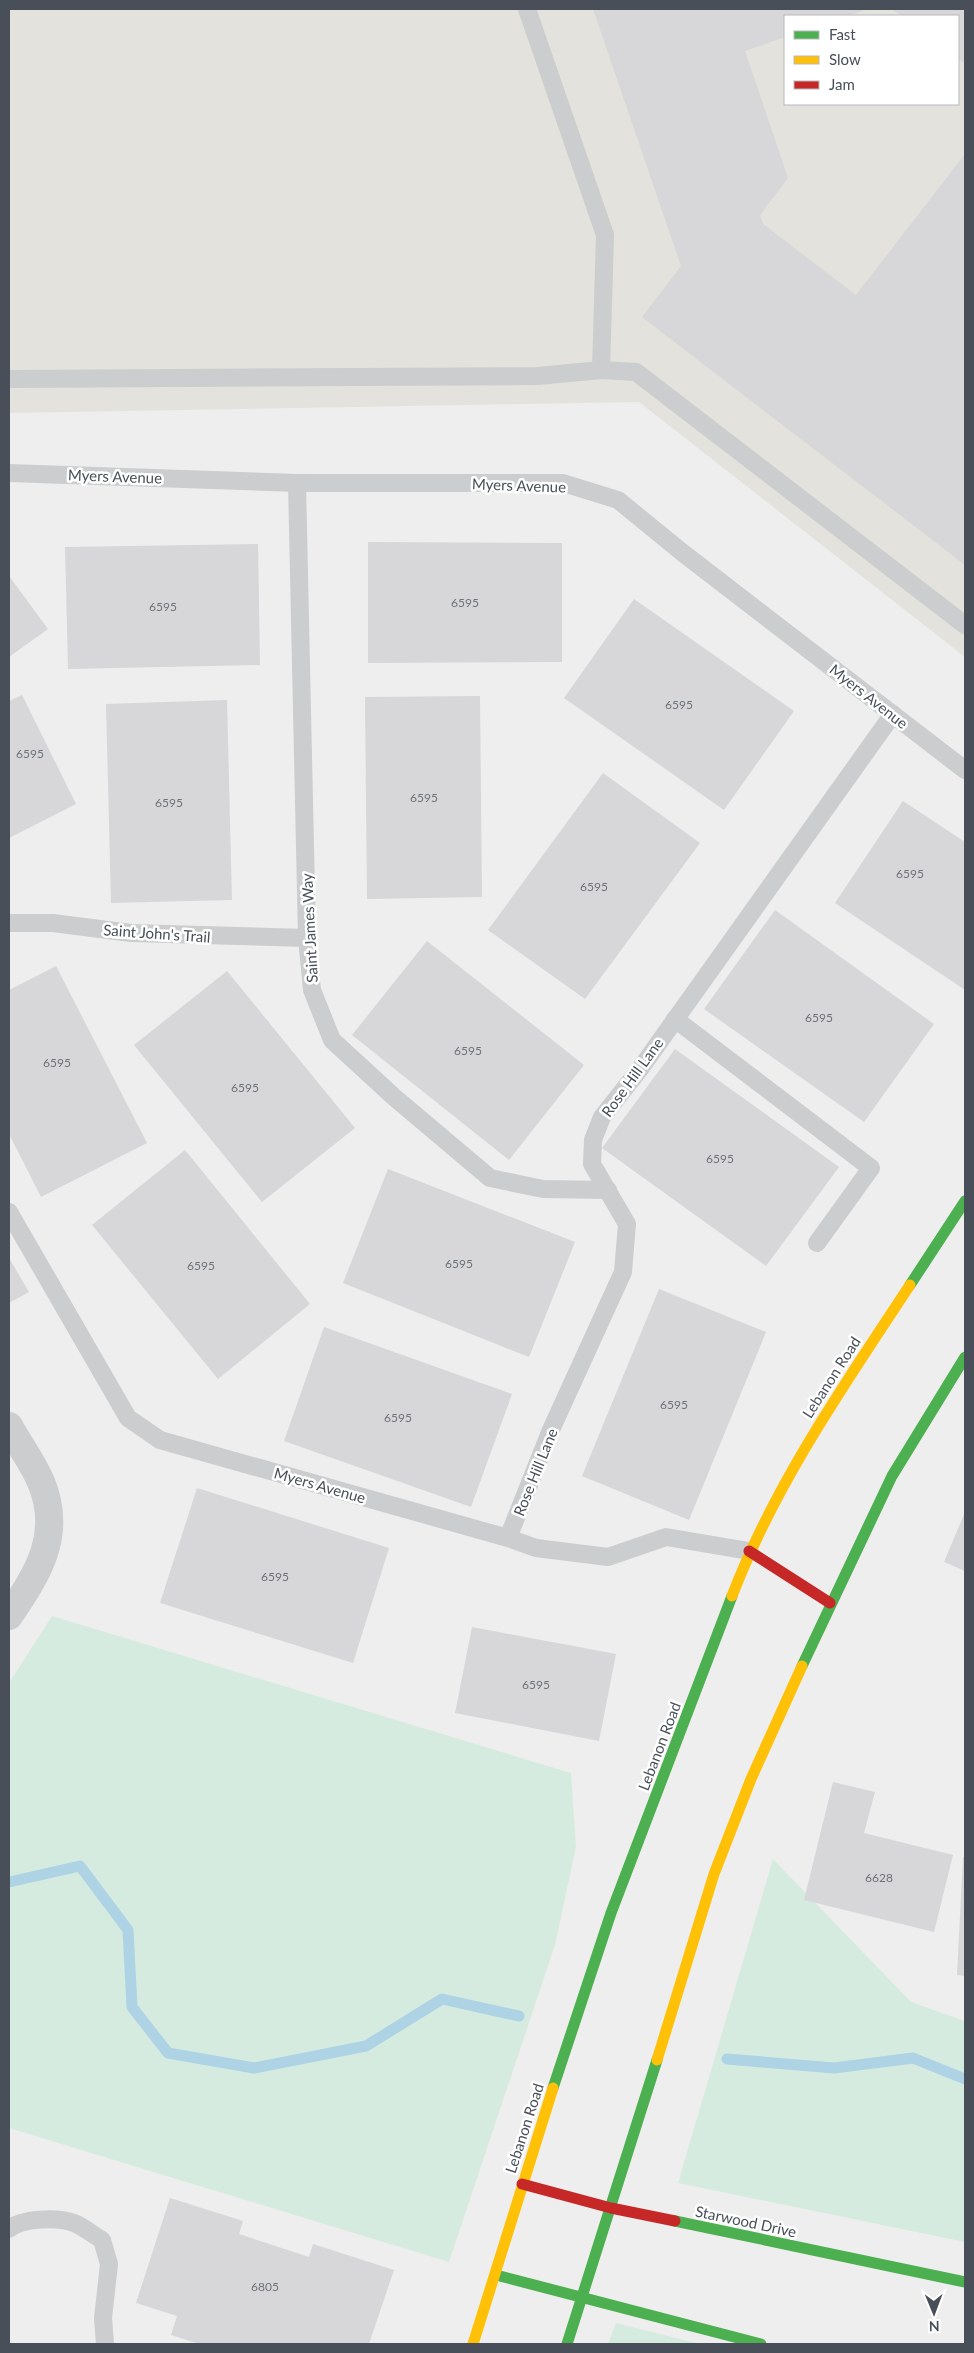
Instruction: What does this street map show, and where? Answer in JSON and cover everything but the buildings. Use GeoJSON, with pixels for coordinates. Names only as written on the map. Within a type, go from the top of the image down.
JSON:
{"type":"FeatureCollection","features":[{"type":"Feature","properties":{"kind":"main road","name":"Lebanon Road"},"geometry":{"type":"LineString","coordinates":[[473,2344],[496,2275],[522,2184],[611,1913],[749,1551],[819,1422],[965,1201]]}},
{"type":"Feature","properties":{"kind":"main road"},"geometry":{"type":"LineString","coordinates":[[567,2344],[714,1874],[751,1779],[830,1603],[892,1476],[965,1357]]}},
{"type":"Feature","properties":{"kind":"main road"},"geometry":{"type":"LineString","coordinates":[[749,1551],[830,1603]]}},
{"type":"Feature","properties":{"kind":"main road","name":"Starwood Drive"},"geometry":{"type":"LineString","coordinates":[[522,2184],[611,2208],[965,2282]]}},
{"type":"Feature","properties":{"kind":"main road"},"geometry":{"type":"LineString","coordinates":[[496,2275],[762,2344]]}},
{"type":"Feature","properties":{"kind":"street"},"geometry":{"type":"LineString","coordinates":[[9,1426],[41,1481],[49,1506],[49,1532],[43,1560],[34,1580],[9,1616]]}},
{"type":"Feature","properties":{"kind":"lane"},"geometry":{"type":"LineString","coordinates":[[527,9],[605,235],[601,370]]}},
{"type":"Feature","properties":{"kind":"lane"},"geometry":{"type":"LineString","coordinates":[[9,379],[538,376],[601,370],[636,372],[965,625]]}},
{"type":"Feature","properties":{"kind":"lane","name":"Myers Avenue"},"geometry":{"type":"LineString","coordinates":[[9,473],[297,483],[563,483],[618,500],[683,553],[965,770]]}},
{"type":"Feature","properties":{"kind":"lane","name":"Saint James Way"},"geometry":{"type":"LineString","coordinates":[[297,483],[307,938],[312,990],[332,1040],[394,1097],[490,1178],[543,1189],[608,1190]]}},
{"type":"Feature","properties":{"kind":"lane","name":"Rose Hill Lane"},"geometry":{"type":"LineString","coordinates":[[508,1538],[550,1432],[623,1272],[627,1224],[592,1164],[593,1140],[602,1118],[675,1019],[892,714]]}},
{"type":"Feature","properties":{"kind":"lane","name":"Saint John's Trail"},"geometry":{"type":"LineString","coordinates":[[9,923],[53,923],[141,934],[307,938]]}},
{"type":"Feature","properties":{"kind":"lane"},"geometry":{"type":"LineString","coordinates":[[675,1019],[871,1168],[817,1243]]}},
{"type":"Feature","properties":{"kind":"lane","name":"Myers Avenue"},"geometry":{"type":"LineString","coordinates":[[9,1212],[128,1418],[160,1440],[508,1538],[536,1548],[608,1557],[666,1537],[749,1551]]}},
{"type":"Feature","properties":{"kind":"lane"},"geometry":{"type":"LineString","coordinates":[[9,2229],[16,2223],[46,2219],[74,2223],[102,2240],[108,2264],[103,2318],[105,2344]]}},
{"type":"Feature","properties":{"kind":"shaded area"},"geometry":{"type":"Polygon","coordinates":[[[9,9],[965,9],[965,657],[639,402],[9,413],[9,9]]]}},
{"type":"Feature","properties":{"kind":"green space"},"geometry":{"type":"Polygon","coordinates":[[[52,1616],[571,1773],[576,1847],[555,1945],[449,2262],[9,2128],[9,1683],[52,1616]]]}},
{"type":"Feature","properties":{"kind":"green space"},"geometry":{"type":"Polygon","coordinates":[[[773,1859],[911,2002],[965,2021],[965,2242],[678,2183],[773,1859]]]}},
{"type":"Feature","properties":{"kind":"green space"},"geometry":{"type":"Polygon","coordinates":[[[616,2323],[700,2344],[608,2344],[616,2323]]]}},
{"type":"Feature","properties":{"kind":"waterway"},"geometry":{"type":"LineString","coordinates":[[9,1882],[80,1866],[128,1930],[132,2007],[168,2053],[254,2068],[366,2046],[442,1999],[519,2016]]}},
{"type":"Feature","properties":{"kind":"waterway"},"geometry":{"type":"LineString","coordinates":[[727,2059],[834,2068],[913,2058],[965,2079]]}},
{"type":"Feature","properties":{"kind":"traffic: fast"},"geometry":{"type":"LineString","coordinates":[[910,1285],[965,1201]]}},
{"type":"Feature","properties":{"kind":"traffic: fast"},"geometry":{"type":"LineString","coordinates":[[802,1666],[892,1476],[965,1357]]}},
{"type":"Feature","properties":{"kind":"traffic: fast"},"geometry":{"type":"LineString","coordinates":[[553,2088],[611,1913],[732,1596]]}},
{"type":"Feature","properties":{"kind":"traffic: fast"},"geometry":{"type":"LineString","coordinates":[[567,2344],[657,2060]]}},
{"type":"Feature","properties":{"kind":"traffic: fast"},"geometry":{"type":"LineString","coordinates":[[675,2221],[965,2282]]}},
{"type":"Feature","properties":{"kind":"traffic: fast"},"geometry":{"type":"LineString","coordinates":[[496,2275],[761,2344]]}},
{"type":"Feature","properties":{"kind":"traffic: slow"},"geometry":{"type":"LineString","coordinates":[[732,1596],[769,1514],[812,1436],[910,1285]]}},
{"type":"Feature","properties":{"kind":"traffic: slow"},"geometry":{"type":"LineString","coordinates":[[657,2060],[714,1874],[751,1779],[802,1666]]}},
{"type":"Feature","properties":{"kind":"traffic: slow"},"geometry":{"type":"LineString","coordinates":[[473,2344],[553,2088]]}},
{"type":"Feature","properties":{"kind":"traffic: jam"},"geometry":{"type":"LineString","coordinates":[[749,1551],[830,1603]]}},
{"type":"Feature","properties":{"kind":"traffic: jam"},"geometry":{"type":"LineString","coordinates":[[522,2184],[611,2208],[675,2221]]}}]}
